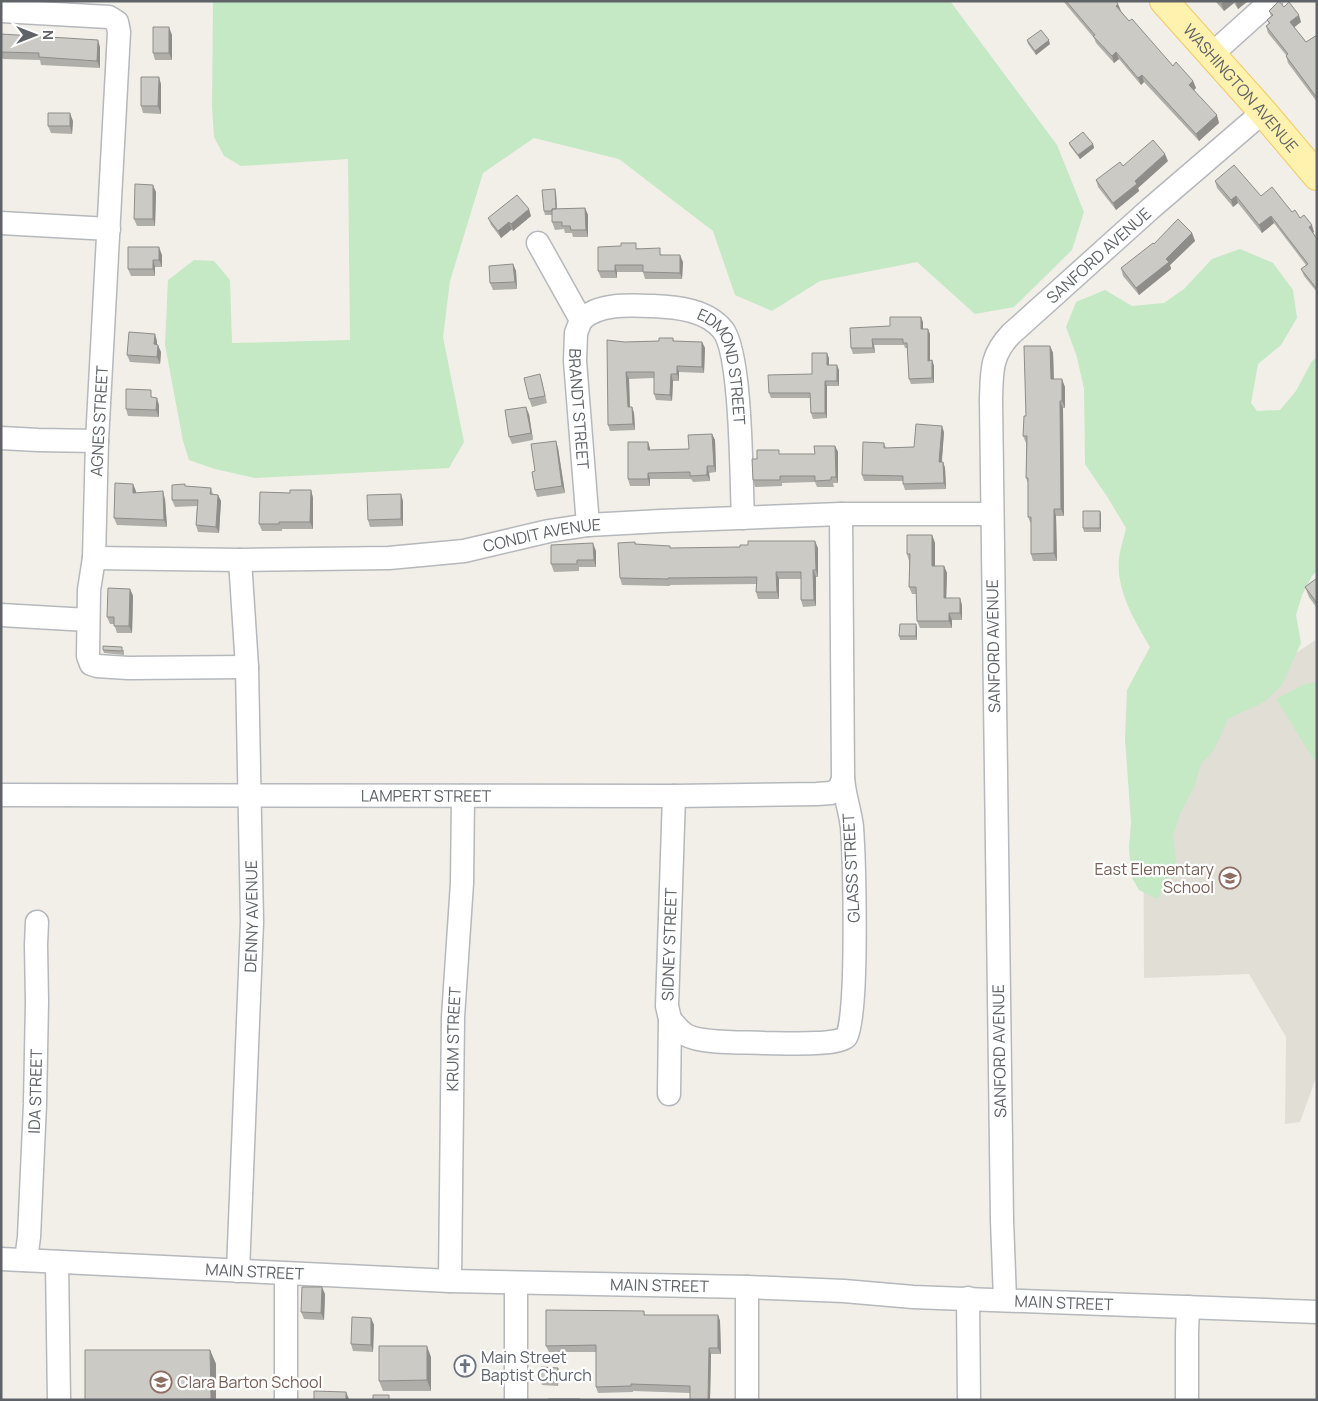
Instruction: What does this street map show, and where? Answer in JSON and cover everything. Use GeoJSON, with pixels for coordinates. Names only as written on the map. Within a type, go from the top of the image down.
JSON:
{"type":"FeatureCollection","features":[{"type":"Feature","properties":{"kind":"main road","name":"WASHINGTON AVENUE"},"geometry":{"type":"LineString","coordinates":[[1164,1],[1317,176]]}},
{"type":"Feature","properties":{"kind":"street"},"geometry":{"type":"LineString","coordinates":[[1211,55],[1271,1]]}},
{"type":"Feature","properties":{"kind":"street","name":"AGNES STREET"},"geometry":{"type":"LineString","coordinates":[[1,11],[104,16],[117,22],[119,39],[97,441],[94,558],[89,590],[88,656],[91,664],[97,666],[128,668],[247,667]]}},
{"type":"Feature","properties":{"kind":"street","name":"SANFORD AVENUE"},"geometry":{"type":"LineString","coordinates":[[1005,1299],[1002,1220],[992,514],[992,368],[998,350],[1011,334],[1143,215],[1263,112]]}},
{"type":"Feature","properties":{"kind":"street"},"geometry":{"type":"LineString","coordinates":[[1,223],[109,229]]}},
{"type":"Feature","properties":{"kind":"street"},"geometry":{"type":"LineString","coordinates":[[538,243],[581,320]]}},
{"type":"Feature","properties":{"kind":"street","name":"EDMOND STREET"},"geometry":{"type":"LineString","coordinates":[[581,320],[591,312],[611,307],[652,306],[685,308],[705,316],[719,325],[725,332],[734,360],[743,518]]}},
{"type":"Feature","properties":{"kind":"street","name":"BRANDT STREET"},"geometry":{"type":"LineString","coordinates":[[581,320],[576,333],[576,361],[588,525]]}},
{"type":"Feature","properties":{"kind":"street"},"geometry":{"type":"LineString","coordinates":[[1,438],[97,441]]}},
{"type":"Feature","properties":{"kind":"street","name":"CONDIT AVENUE"},"geometry":{"type":"LineString","coordinates":[[94,558],[240,560],[427,555],[464,550],[548,531],[588,525],[842,514],[992,514]]}},
{"type":"Feature","properties":{"kind":"street","name":"GLASS STREET"},"geometry":{"type":"LineString","coordinates":[[670,1019],[686,1035],[694,1038],[730,1042],[788,1044],[832,1042],[839,1041],[847,1035],[851,1023],[854,980],[854,907],[852,828],[843,779],[842,514]]}},
{"type":"Feature","properties":{"kind":"street","name":"DENNY AVENUE"},"geometry":{"type":"LineString","coordinates":[[238,1272],[252,922],[247,667],[240,560]]}},
{"type":"Feature","properties":{"kind":"street"},"geometry":{"type":"LineString","coordinates":[[1,615],[88,620]]}},
{"type":"Feature","properties":{"kind":"street","name":"LAMPERT STREET"},"geometry":{"type":"LineString","coordinates":[[1,795],[674,796],[831,793],[839,789],[843,779]]}},
{"type":"Feature","properties":{"kind":"street","name":"KRUM STREET"},"geometry":{"type":"LineString","coordinates":[[450,1281],[453,1017],[462,882],[463,796]]}},
{"type":"Feature","properties":{"kind":"street","name":"SIDNEY STREET"},"geometry":{"type":"LineString","coordinates":[[669,1094],[670,1019],[666,1006],[674,796]]}},
{"type":"Feature","properties":{"kind":"street","name":"IDA STREET"},"geometry":{"type":"LineString","coordinates":[[26,1260],[29,1237],[35,1104],[38,1002],[37,922]]}},
{"type":"Feature","properties":{"kind":"street","name":"MAIN STREET"},"geometry":{"type":"LineString","coordinates":[[1,1259],[450,1281],[747,1287],[1188,1308],[1317,1312]]}},
{"type":"Feature","properties":{"kind":"street"},"geometry":{"type":"LineString","coordinates":[[57,1262],[59,1400]]}},
{"type":"Feature","properties":{"kind":"street"},"geometry":{"type":"LineString","coordinates":[[286,1274],[286,1400]]}},
{"type":"Feature","properties":{"kind":"street"},"geometry":{"type":"LineString","coordinates":[[516,1282],[516,1400]]}},
{"type":"Feature","properties":{"kind":"street"},"geometry":{"type":"LineString","coordinates":[[747,1287],[747,1400]]}},
{"type":"Feature","properties":{"kind":"street"},"geometry":{"type":"LineString","coordinates":[[968,1298],[969,1400]]}},
{"type":"Feature","properties":{"kind":"street"},"geometry":{"type":"LineString","coordinates":[[1187,1400],[1188,1308]]}},
{"type":"Feature","properties":{"kind":"shaded area","name":"East Elementary School"},"geometry":{"type":"Polygon","coordinates":[[[1317,639],[1317,1075],[1300,1122],[1285,1124],[1286,1037],[1249,974],[1144,978],[1143,782],[1250,684],[1317,639]]]}},
{"type":"Feature","properties":{"kind":"green space"},"geometry":{"type":"Polygon","coordinates":[[[211,1],[950,1],[1057,145],[1084,212],[1072,250],[1014,307],[975,314],[917,262],[820,281],[772,311],[735,295],[713,231],[619,159],[534,138],[483,173],[450,281],[443,337],[464,442],[449,468],[255,478],[215,469],[189,460],[183,441],[165,345],[168,280],[194,260],[214,261],[230,280],[232,343],[350,340],[348,159],[241,166],[224,156],[214,137],[212,106],[213,3],[211,1]]]}},
{"type":"Feature","properties":{"kind":"green space"},"geometry":{"type":"Polygon","coordinates":[[[1240,249],[1273,263],[1293,290],[1297,318],[1281,345],[1258,364],[1251,403],[1257,411],[1280,410],[1296,391],[1312,361],[1317,358],[1317,571],[1312,576],[1302,595],[1296,615],[1301,643],[1282,685],[1264,702],[1228,719],[1214,750],[1201,764],[1195,785],[1180,814],[1173,836],[1176,861],[1168,881],[1157,899],[1139,890],[1131,876],[1129,847],[1131,822],[1125,739],[1127,690],[1150,647],[1138,627],[1120,583],[1119,559],[1126,528],[1085,464],[1084,389],[1077,357],[1066,327],[1076,302],[1105,290],[1132,306],[1164,303],[1184,289],[1212,259],[1240,249]]]}},
{"type":"Feature","properties":{"kind":"green space"},"geometry":{"type":"Polygon","coordinates":[[[1317,682],[1317,758],[1314,760],[1276,699],[1305,684],[1317,682]]]}},
{"type":"Feature","properties":{"kind":"building"},"geometry":{"type":"Polygon","coordinates":[[[1066,1],[1116,1],[1118,4],[1116,6],[1129,21],[1132,19],[1173,66],[1176,62],[1193,81],[1189,85],[1217,115],[1196,134],[1142,75],[1138,78],[1116,52],[1112,56],[1093,36],[1095,35],[1066,1]]]}},
{"type":"Feature","properties":{"kind":"building"},"geometry":{"type":"Polygon","coordinates":[[[1279,1],[1284,7],[1289,2],[1299,15],[1290,22],[1306,42],[1317,35],[1317,98],[1286,56],[1288,54],[1266,26],[1270,23],[1267,20],[1273,15],[1269,11],[1279,1]]]}},
{"type":"Feature","properties":{"kind":"building"},"geometry":{"type":"Polygon","coordinates":[[[153,27],[169,27],[169,53],[153,53],[153,27]]]}},
{"type":"Feature","properties":{"kind":"building"},"geometry":{"type":"Polygon","coordinates":[[[1041,30],[1049,40],[1035,51],[1027,40],[1041,30]]]}},
{"type":"Feature","properties":{"kind":"building"},"geometry":{"type":"Polygon","coordinates":[[[1,34],[98,40],[97,61],[39,57],[39,53],[1,52],[1,34]]]}},
{"type":"Feature","properties":{"kind":"building"},"geometry":{"type":"Polygon","coordinates":[[[141,77],[159,77],[158,106],[141,106],[141,77]]]}},
{"type":"Feature","properties":{"kind":"building"},"geometry":{"type":"Polygon","coordinates":[[[48,113],[70,113],[70,126],[48,126],[48,113]]]}},
{"type":"Feature","properties":{"kind":"building"},"geometry":{"type":"Polygon","coordinates":[[[1083,132],[1093,144],[1078,155],[1069,143],[1083,132]]]}},
{"type":"Feature","properties":{"kind":"building"},"geometry":{"type":"Polygon","coordinates":[[[1153,140],[1165,154],[1135,181],[1137,184],[1113,203],[1096,180],[1120,162],[1123,166],[1153,140]]]}},
{"type":"Feature","properties":{"kind":"building"},"geometry":{"type":"Polygon","coordinates":[[[1234,165],[1261,196],[1272,187],[1292,212],[1295,210],[1300,218],[1304,215],[1312,225],[1309,227],[1317,239],[1317,289],[1301,269],[1308,264],[1271,216],[1259,225],[1236,196],[1231,200],[1215,181],[1234,165]]]}},
{"type":"Feature","properties":{"kind":"building"},"geometry":{"type":"Polygon","coordinates":[[[135,184],[153,185],[153,219],[134,219],[135,184]]]}},
{"type":"Feature","properties":{"kind":"building"},"geometry":{"type":"Polygon","coordinates":[[[555,189],[556,209],[544,211],[542,190],[555,189]]]}},
{"type":"Feature","properties":{"kind":"building"},"geometry":{"type":"Polygon","coordinates":[[[517,195],[529,209],[511,224],[509,222],[498,231],[488,218],[517,195]]]}},
{"type":"Feature","properties":{"kind":"building"},"geometry":{"type":"Polygon","coordinates":[[[585,208],[586,230],[571,230],[570,226],[562,226],[562,222],[552,222],[552,209],[585,208]]]}},
{"type":"Feature","properties":{"kind":"building"},"geometry":{"type":"Polygon","coordinates":[[[1178,219],[1192,233],[1166,259],[1169,262],[1136,288],[1121,268],[1154,244],[1178,219]]]}},
{"type":"Feature","properties":{"kind":"building"},"geometry":{"type":"Polygon","coordinates":[[[621,243],[636,243],[636,249],[660,248],[660,255],[680,255],[680,273],[643,272],[643,265],[615,265],[615,271],[598,271],[598,247],[621,246],[621,243]]]}},
{"type":"Feature","properties":{"kind":"building"},"geometry":{"type":"Polygon","coordinates":[[[128,247],[159,247],[159,260],[153,260],[153,269],[128,269],[128,247]]]}},
{"type":"Feature","properties":{"kind":"building"},"geometry":{"type":"Polygon","coordinates":[[[513,264],[515,282],[490,283],[489,266],[513,264]]]}},
{"type":"Feature","properties":{"kind":"building"},"geometry":{"type":"Polygon","coordinates":[[[890,317],[921,317],[921,329],[928,329],[928,361],[932,360],[932,378],[909,379],[907,343],[903,343],[903,339],[872,339],[873,348],[851,348],[850,328],[890,326],[890,317]]]}},
{"type":"Feature","properties":{"kind":"building"},"geometry":{"type":"Polygon","coordinates":[[[129,332],[155,334],[154,344],[158,345],[157,357],[127,355],[129,332]]]}},
{"type":"Feature","properties":{"kind":"building"},"geometry":{"type":"Polygon","coordinates":[[[659,338],[673,338],[673,341],[702,342],[702,367],[677,366],[677,374],[671,374],[670,395],[654,394],[654,372],[626,372],[628,407],[632,407],[633,424],[608,425],[607,340],[625,342],[659,341],[659,338]]]}},
{"type":"Feature","properties":{"kind":"building"},"geometry":{"type":"Polygon","coordinates":[[[1024,346],[1050,346],[1051,379],[1062,379],[1062,401],[1060,401],[1061,509],[1054,509],[1054,553],[1031,554],[1031,517],[1028,517],[1028,478],[1026,478],[1027,436],[1023,436],[1024,416],[1026,416],[1024,346]]]}},
{"type":"Feature","properties":{"kind":"building"},"geometry":{"type":"Polygon","coordinates":[[[812,353],[827,353],[827,365],[837,365],[837,381],[825,381],[825,413],[811,413],[810,393],[769,393],[768,375],[812,374],[812,353]]]}},
{"type":"Feature","properties":{"kind":"building"},"geometry":{"type":"Polygon","coordinates":[[[540,374],[545,396],[529,399],[524,378],[540,374]]]}},
{"type":"Feature","properties":{"kind":"building"},"geometry":{"type":"Polygon","coordinates":[[[126,389],[151,390],[151,397],[157,398],[156,410],[126,409],[126,389]]]}},
{"type":"Feature","properties":{"kind":"building"},"geometry":{"type":"Polygon","coordinates":[[[526,407],[531,433],[509,437],[505,410],[526,407]]]}},
{"type":"Feature","properties":{"kind":"building"},"geometry":{"type":"Polygon","coordinates":[[[916,424],[942,426],[939,462],[943,462],[944,483],[903,484],[903,476],[862,475],[863,442],[884,443],[884,448],[914,447],[916,424]]]}},
{"type":"Feature","properties":{"kind":"building"},"geometry":{"type":"Polygon","coordinates":[[[712,434],[714,466],[707,466],[707,475],[690,476],[690,472],[648,473],[648,479],[628,479],[628,442],[648,442],[648,450],[689,449],[688,435],[712,434]]]}},
{"type":"Feature","properties":{"kind":"building"},"geometry":{"type":"Polygon","coordinates":[[[556,441],[562,486],[535,490],[532,472],[535,471],[531,444],[556,441]]]}},
{"type":"Feature","properties":{"kind":"building"},"geometry":{"type":"Polygon","coordinates":[[[814,446],[835,446],[836,477],[831,477],[831,480],[815,481],[815,476],[780,476],[780,480],[753,480],[752,459],[757,459],[757,450],[779,450],[779,454],[815,454],[814,446]]]}},
{"type":"Feature","properties":{"kind":"building"},"geometry":{"type":"Polygon","coordinates":[[[115,483],[133,484],[133,493],[163,491],[164,520],[114,518],[115,483]]]}},
{"type":"Feature","properties":{"kind":"building"},"geometry":{"type":"Polygon","coordinates":[[[185,484],[185,486],[211,488],[210,494],[218,495],[216,527],[196,525],[198,500],[172,500],[172,485],[185,484]]]}},
{"type":"Feature","properties":{"kind":"building"},"geometry":{"type":"Polygon","coordinates":[[[290,490],[311,490],[310,522],[259,524],[260,492],[290,493],[290,490]]]}},
{"type":"Feature","properties":{"kind":"building"},"geometry":{"type":"Polygon","coordinates":[[[401,494],[401,519],[368,520],[367,495],[401,494]]]}},
{"type":"Feature","properties":{"kind":"building"},"geometry":{"type":"Polygon","coordinates":[[[1083,511],[1100,511],[1100,528],[1083,528],[1083,511]]]}},
{"type":"Feature","properties":{"kind":"building"},"geometry":{"type":"Polygon","coordinates":[[[907,535],[932,535],[932,566],[944,566],[944,598],[960,598],[960,613],[949,613],[949,621],[917,621],[916,587],[909,587],[910,554],[907,554],[907,535]]]}},
{"type":"Feature","properties":{"kind":"building"},"geometry":{"type":"Polygon","coordinates":[[[748,541],[815,541],[816,570],[813,570],[814,600],[801,600],[801,572],[776,572],[777,592],[756,592],[757,577],[620,578],[618,543],[635,542],[635,544],[670,546],[670,548],[740,547],[740,545],[748,545],[748,541]]]}},
{"type":"Feature","properties":{"kind":"building"},"geometry":{"type":"Polygon","coordinates":[[[593,543],[594,560],[577,560],[577,564],[551,564],[551,545],[593,543]]]}},
{"type":"Feature","properties":{"kind":"building"},"geometry":{"type":"Polygon","coordinates":[[[1317,578],[1317,603],[1305,587],[1317,578]]]}},
{"type":"Feature","properties":{"kind":"building"},"geometry":{"type":"Polygon","coordinates":[[[108,588],[130,589],[129,626],[114,626],[114,617],[107,617],[108,588]]]}},
{"type":"Feature","properties":{"kind":"building"},"geometry":{"type":"Polygon","coordinates":[[[900,624],[916,624],[916,636],[899,636],[900,624]]]}},
{"type":"Feature","properties":{"kind":"building"},"geometry":{"type":"Polygon","coordinates":[[[103,646],[122,647],[122,651],[103,650],[103,646]]]}},
{"type":"Feature","properties":{"kind":"building"},"geometry":{"type":"Polygon","coordinates":[[[302,1287],[322,1287],[321,1313],[301,1312],[302,1287]]]}},
{"type":"Feature","properties":{"kind":"building"},"geometry":{"type":"Polygon","coordinates":[[[546,1310],[644,1311],[644,1315],[718,1315],[718,1348],[709,1348],[708,1400],[690,1400],[690,1386],[631,1384],[631,1386],[596,1387],[596,1345],[546,1346],[546,1310]]]}},
{"type":"Feature","properties":{"kind":"building"},"geometry":{"type":"Polygon","coordinates":[[[352,1317],[371,1318],[371,1345],[351,1344],[352,1317]]]}},
{"type":"Feature","properties":{"kind":"building"},"geometry":{"type":"Polygon","coordinates":[[[379,1346],[427,1346],[427,1380],[379,1381],[379,1346]]]}},
{"type":"Feature","properties":{"kind":"building"},"geometry":{"type":"Polygon","coordinates":[[[85,1350],[210,1350],[211,1399],[85,1400],[85,1350]]]}},
{"type":"Feature","properties":{"kind":"building"},"geometry":{"type":"Polygon","coordinates":[[[541,1367],[558,1368],[557,1382],[541,1381],[541,1367]]]}},
{"type":"Feature","properties":{"kind":"building"},"geometry":{"type":"Polygon","coordinates":[[[314,1391],[346,1392],[346,1400],[314,1400],[314,1391]]]}},
{"type":"Feature","properties":{"kind":"building"},"geometry":{"type":"Polygon","coordinates":[[[373,1395],[389,1395],[389,1400],[373,1400],[373,1395]]]}},
{"type":"Feature","properties":{"kind":"building"},"geometry":{"type":"Polygon","coordinates":[[[580,1399],[580,1400],[548,1400],[580,1399]]]}},
{"type":"Feature","properties":{"kind":"place","name":"East Elementary School"},"geometry":{"type":"Point","coordinates":[1230,878]}},
{"type":"Feature","properties":{"kind":"place","name":"Main Street Baptist Church"},"geometry":{"type":"Point","coordinates":[465,1366]}},
{"type":"Feature","properties":{"kind":"place","name":"Clara Barton School"},"geometry":{"type":"Point","coordinates":[161,1382]}}]}
